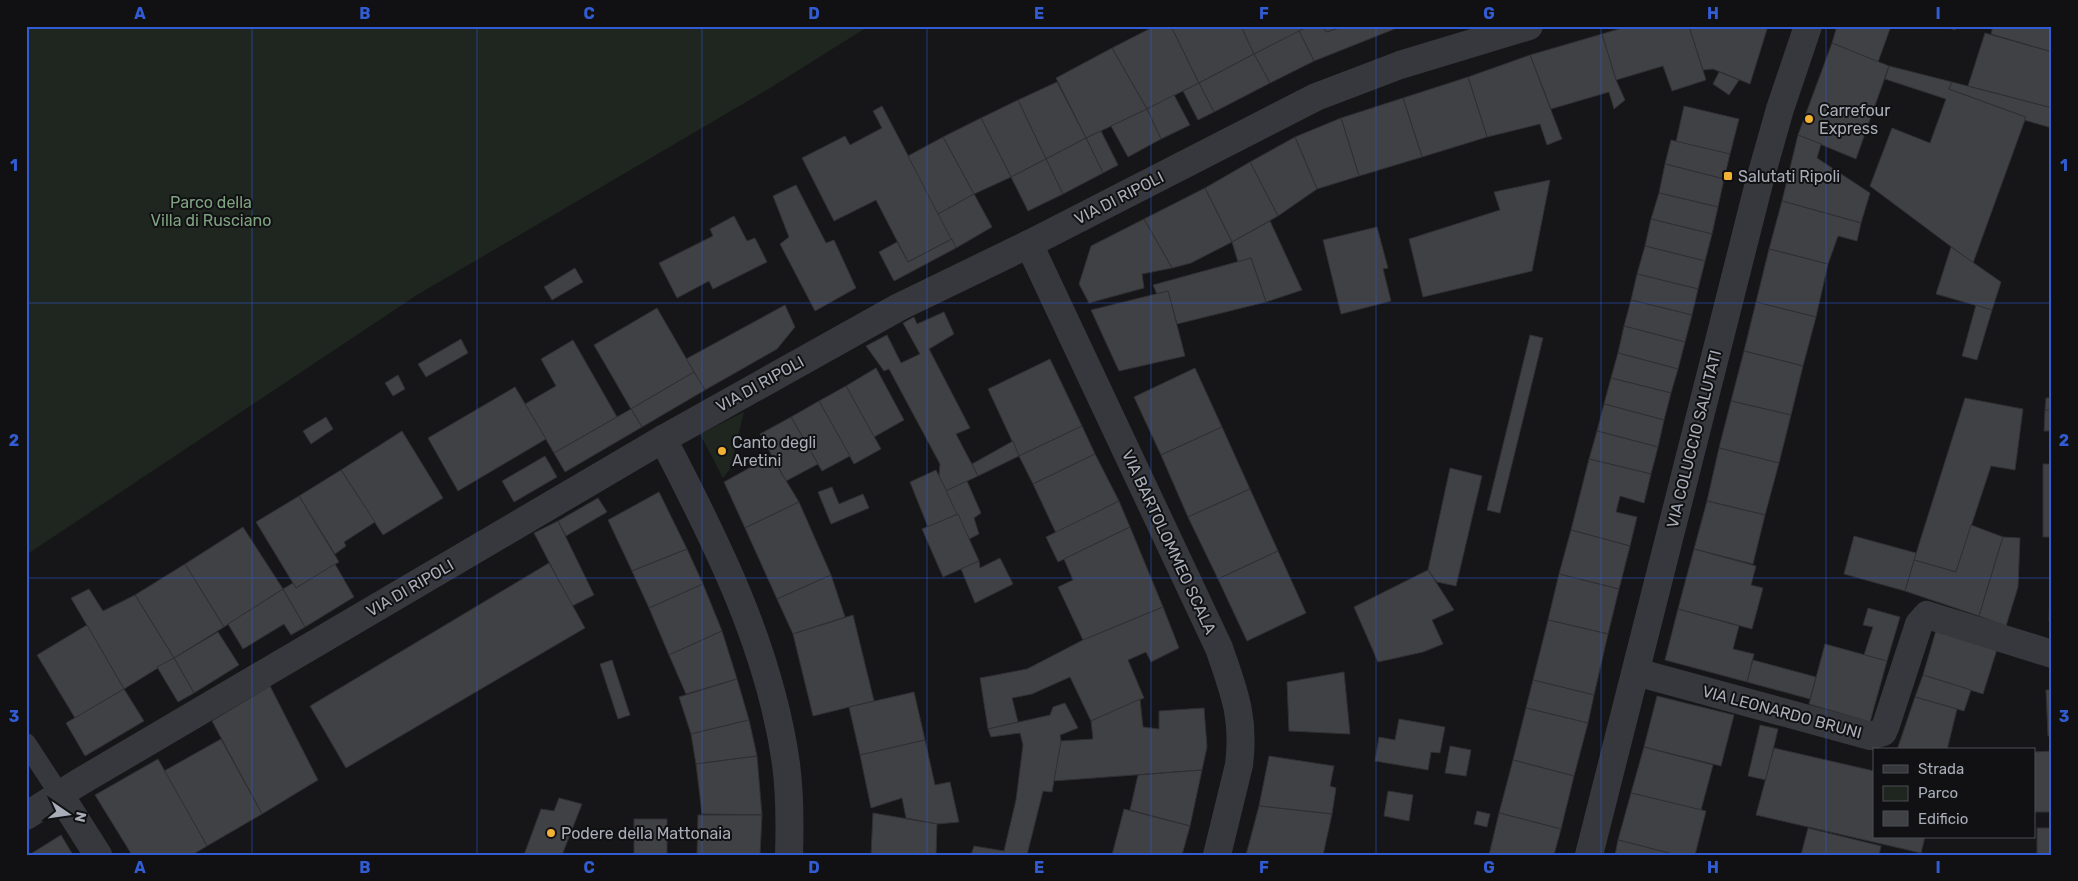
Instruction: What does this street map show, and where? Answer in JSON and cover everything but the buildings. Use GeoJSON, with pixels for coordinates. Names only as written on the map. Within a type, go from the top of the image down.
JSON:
{"type":"FeatureCollection","features":[{"type":"Feature","properties":{"kind":"street","name":"VIA DI RIPOLI"},"geometry":{"type":"LineString","coordinates":[[26,816],[663,439],[899,307],[1028,244],[1316,97],[1400,65],[1530,26]]}},
{"type":"Feature","properties":{"kind":"street","name":"VIA COLUCCIO SALUTATI"},"geometry":{"type":"LineString","coordinates":[[1589,855],[1759,183],[1780,109],[1808,26]]}},
{"type":"Feature","properties":{"kind":"street","name":"VIA BARTOLOMMEO SCALA"},"geometry":{"type":"LineString","coordinates":[[1028,244],[1219,648],[1232,686],[1240,713],[1241,750],[1238,771],[1217,855]]}},
{"type":"Feature","properties":{"kind":"street"},"geometry":{"type":"LineString","coordinates":[[663,439],[726,565],[761,658],[786,763],[790,855]]}},
{"type":"Feature","properties":{"kind":"street","name":"VIA LEONARDO BRUNI"},"geometry":{"type":"LineString","coordinates":[[1636,672],[1870,736],[1883,732],[1886,726],[1919,624],[1928,615],[2052,654]]}},
{"type":"Feature","properties":{"kind":"street"},"geometry":{"type":"LineString","coordinates":[[60,795],[98,855]]}},
{"type":"Feature","properties":{"kind":"lane"},"geometry":{"type":"LineString","coordinates":[[26,743],[60,795]]}},
{"type":"Feature","properties":{"kind":"green space","name":"Parco della Villa di Rusciano"},"geometry":{"type":"Polygon","coordinates":[[[26,26],[869,26],[770,88],[417,295],[26,555],[26,26]]]}},
{"type":"Feature","properties":{"kind":"green space","name":"Canto degli Aretini"},"geometry":{"type":"Polygon","coordinates":[[[744,412],[730,469],[723,478],[700,434],[744,412]]]}},
{"type":"Feature","properties":{"kind":"place","name":"Carrefour Express"},"geometry":{"type":"Point","coordinates":[1809,119]}},
{"type":"Feature","properties":{"kind":"place","name":"Salutati Ripoli"},"geometry":{"type":"Point","coordinates":[1728,176]}},
{"type":"Feature","properties":{"kind":"place","name":"Canto degli Aretini"},"geometry":{"type":"Point","coordinates":[722,451]}},
{"type":"Feature","properties":{"kind":"place","name":"Podere della Mattonaia"},"geometry":{"type":"Point","coordinates":[551,833]}}]}
